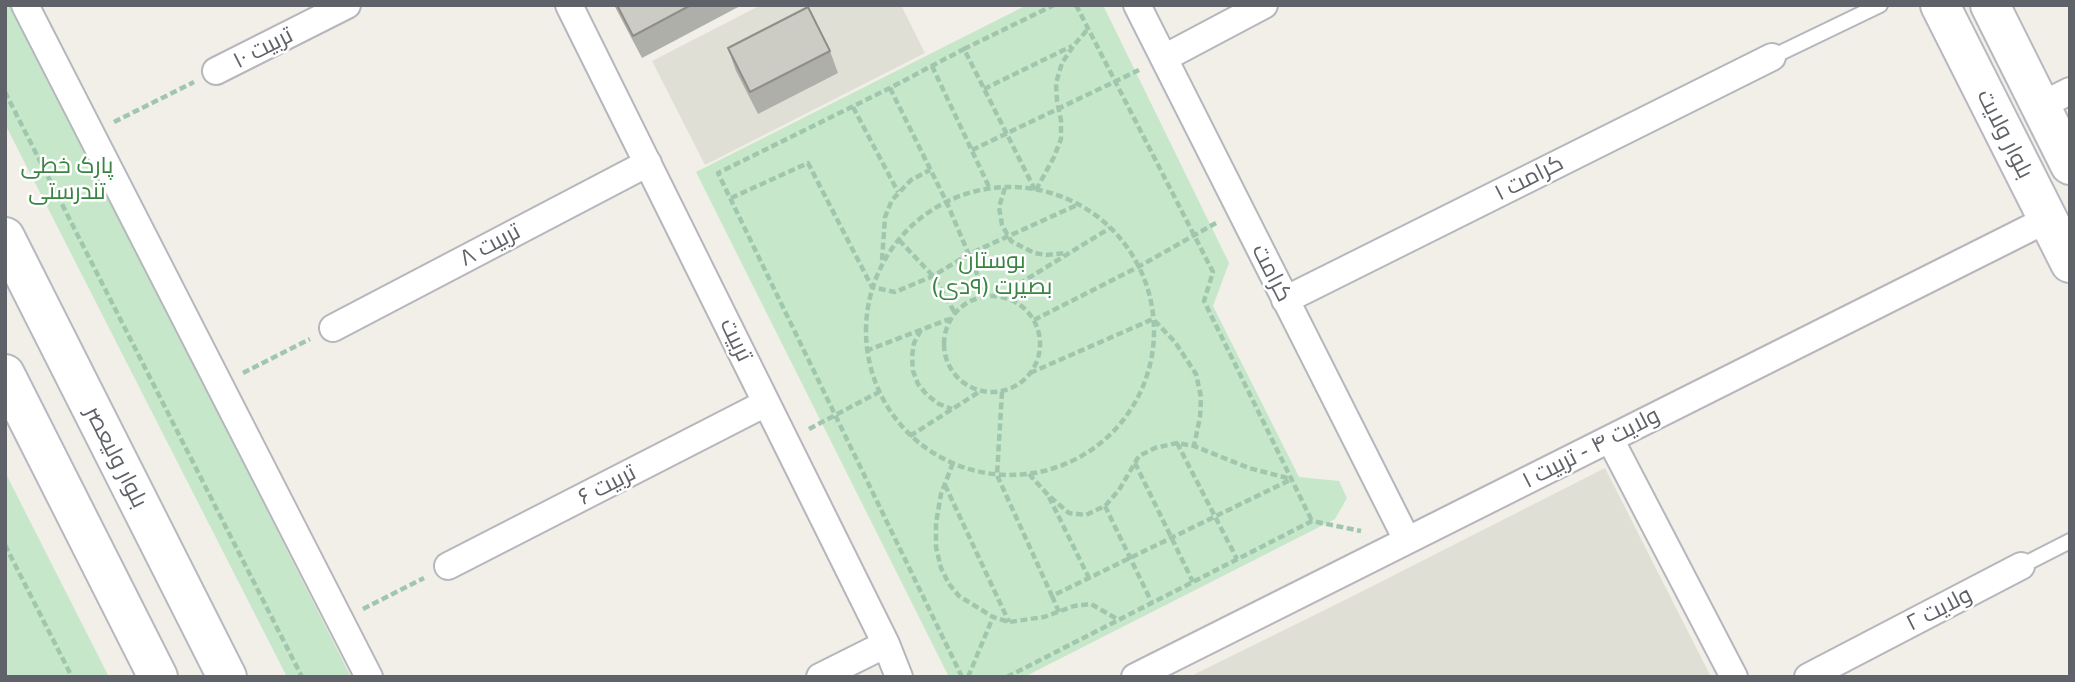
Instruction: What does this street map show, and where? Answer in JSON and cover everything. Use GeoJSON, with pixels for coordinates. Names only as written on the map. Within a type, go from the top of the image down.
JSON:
{"type":"FeatureCollection","features":[{"type":"Feature","properties":{"kind":"main road","name":"بلوار ولایت"},"geometry":{"type":"LineString","coordinates":[[1940,5],[2070,263]]}},
{"type":"Feature","properties":{"kind":"main road","name":"بلوار ولایت"},"geometry":{"type":"LineString","coordinates":[[1990,5],[2055,98],[2070,164]]}},
{"type":"Feature","properties":{"kind":"main road","name":"بلوار ولیعصر"},"geometry":{"type":"LineString","coordinates":[[5,237],[13,291],[226,677]]}},
{"type":"Feature","properties":{"kind":"main road"},"geometry":{"type":"LineString","coordinates":[[5,373],[158,677]]}},
{"type":"Feature","properties":{"kind":"street"},"geometry":{"type":"LineString","coordinates":[[25,5],[369,677]]}},
{"type":"Feature","properties":{"kind":"street","name":"تربیت ۱۰"},"geometry":{"type":"LineString","coordinates":[[216,71],[347,5]]}},
{"type":"Feature","properties":{"kind":"street","name":"تربیت"},"geometry":{"type":"LineString","coordinates":[[569,5],[900,677]]}},
{"type":"Feature","properties":{"kind":"street","name":"کرامت"},"geometry":{"type":"LineString","coordinates":[[1137,5],[1407,540]]}},
{"type":"Feature","properties":{"kind":"street"},"geometry":{"type":"LineString","coordinates":[[1164,58],[1264,5]]}},
{"type":"Feature","properties":{"kind":"street","name":"کرامت ۱"},"geometry":{"type":"LineString","coordinates":[[1285,300],[1772,57]]}},
{"type":"Feature","properties":{"kind":"street","name":"تربیت ۸"},"geometry":{"type":"LineString","coordinates":[[333,328],[648,163]]}},
{"type":"Feature","properties":{"kind":"street","name":"ولایت ۴ - تربیت ۱"},"geometry":{"type":"LineString","coordinates":[[1135,677],[2048,219]]}},
{"type":"Feature","properties":{"kind":"street","name":"تربیت ۶"},"geometry":{"type":"LineString","coordinates":[[448,566],[766,403]]}},
{"type":"Feature","properties":{"kind":"street"},"geometry":{"type":"LineString","coordinates":[[1610,439],[1734,677]]}},
{"type":"Feature","properties":{"kind":"street","name":"ولایت ۲"},"geometry":{"type":"LineString","coordinates":[[1808,677],[2021,566]]}},
{"type":"Feature","properties":{"kind":"street"},"geometry":{"type":"LineString","coordinates":[[820,677],[886,644]]}},
{"type":"Feature","properties":{"kind":"lane"},"geometry":{"type":"LineString","coordinates":[[1772,57],[1880,5]]}},
{"type":"Feature","properties":{"kind":"lane","name":"ولایت ۲"},"geometry":{"type":"LineString","coordinates":[[2021,566],[2070,541]]}},
{"type":"Feature","properties":{"kind":"path"},"geometry":{"type":"LineString","coordinates":[[962,677],[718,173],[1054,5]]}},
{"type":"Feature","properties":{"kind":"path"},"geometry":{"type":"LineString","coordinates":[[1007,677],[1312,521],[1204,302],[1213,272],[1076,5]]}},
{"type":"Feature","properties":{"kind":"path"},"geometry":{"type":"LineString","coordinates":[[1035,191],[1061,139],[1056,83],[1062,63],[1088,29]]}},
{"type":"Feature","properties":{"kind":"path"},"geometry":{"type":"LineString","coordinates":[[984,89],[1074,45]]}},
{"type":"Feature","properties":{"kind":"path"},"geometry":{"type":"LineString","coordinates":[[964,49],[1035,191]]}},
{"type":"Feature","properties":{"kind":"path"},"geometry":{"type":"LineString","coordinates":[[972,150],[1164,58]]}},
{"type":"Feature","properties":{"kind":"path"},"geometry":{"type":"LineString","coordinates":[[932,66],[990,189]]}},
{"type":"Feature","properties":{"kind":"path"},"geometry":{"type":"LineString","coordinates":[[91,134],[216,71]]}},
{"type":"Feature","properties":{"kind":"path"},"geometry":{"type":"LineString","coordinates":[[890,88],[947,203],[986,295]]}},
{"type":"Feature","properties":{"kind":"path"},"geometry":{"type":"LineString","coordinates":[[5,92],[302,677]]}},
{"type":"Feature","properties":{"kind":"path"},"geometry":{"type":"LineString","coordinates":[[853,107],[898,192]]}},
{"type":"Feature","properties":{"kind":"path"},"geometry":{"type":"LineString","coordinates":[[731,198],[808,163],[872,287]]}},
{"type":"Feature","properties":{"kind":"path"},"geometry":{"type":"LineString","coordinates":[[883,264],[885,217],[892,200],[911,180],[930,170]]}},
{"type":"Feature","properties":{"kind":"path"},"geometry":{"type":"LineString","coordinates":[[1005,188],[999,207],[1002,225],[1008,237],[1034,253],[1068,253]]}},
{"type":"Feature","properties":{"kind":"path"},"geometry":{"type":"LineString","coordinates":[[1023,188],[1035,191],[1054,194],[1078,205],[1110,227],[1131,252],[1145,281],[1153,319],[1154,345],[1147,376],[1134,405],[1114,431],[1089,452],[1061,466],[1029,474],[997,475],[965,468],[936,455],[910,436],[889,411],[874,382],[866,351],[866,318],[872,287],[883,264],[905,232],[930,211],[959,197],[990,189],[1023,188]]}},
{"type":"Feature","properties":{"kind":"path"},"geometry":{"type":"LineString","coordinates":[[872,287],[895,292],[933,276],[969,254],[1078,205]]}},
{"type":"Feature","properties":{"kind":"path"},"geometry":{"type":"LineString","coordinates":[[1034,320],[1138,267],[1240,210]]}},
{"type":"Feature","properties":{"kind":"path"},"geometry":{"type":"LineString","coordinates":[[1001,296],[1110,227]]}},
{"type":"Feature","properties":{"kind":"path"},"geometry":{"type":"LineString","coordinates":[[899,240],[933,276],[955,313]]}},
{"type":"Feature","properties":{"kind":"path"},"geometry":{"type":"LineString","coordinates":[[866,351],[949,318],[965,302],[986,295],[1001,296],[1014,300],[1026,309],[1034,320],[1041,342],[1037,364],[1022,382],[1002,392],[979,391],[959,381],[946,363],[943,340],[949,318]]}},
{"type":"Feature","properties":{"kind":"path"},"geometry":{"type":"LineString","coordinates":[[1029,373],[1153,319]]}},
{"type":"Feature","properties":{"kind":"path"},"geometry":{"type":"LineString","coordinates":[[1153,319],[1175,342],[1196,374],[1201,397],[1194,446]]}},
{"type":"Feature","properties":{"kind":"path"},"geometry":{"type":"LineString","coordinates":[[219,385],[333,328]]}},
{"type":"Feature","properties":{"kind":"path"},"geometry":{"type":"LineString","coordinates":[[921,330],[914,342],[912,356],[913,371],[918,384],[939,404],[952,409]]}},
{"type":"Feature","properties":{"kind":"path"},"geometry":{"type":"LineString","coordinates":[[910,436],[979,391]]}},
{"type":"Feature","properties":{"kind":"path"},"geometry":{"type":"LineString","coordinates":[[786,442],[879,392]]}},
{"type":"Feature","properties":{"kind":"path"},"geometry":{"type":"LineString","coordinates":[[1002,392],[997,475],[1059,612]]}},
{"type":"Feature","properties":{"kind":"path"},"geometry":{"type":"LineString","coordinates":[[1029,474],[1069,513],[1086,515],[1105,506],[1119,490],[1139,456],[1154,448],[1177,443],[1194,446],[1249,468],[1292,479]]}},
{"type":"Feature","properties":{"kind":"path"},"geometry":{"type":"LineString","coordinates":[[1177,443],[1237,559]]}},
{"type":"Feature","properties":{"kind":"path"},"geometry":{"type":"LineString","coordinates":[[1135,462],[1193,582]]}},
{"type":"Feature","properties":{"kind":"path"},"geometry":{"type":"LineString","coordinates":[[953,463],[941,494],[936,523],[936,547],[941,568],[958,596],[993,617],[1009,622],[1030,620],[1074,606],[1091,604],[1119,620]]}},
{"type":"Feature","properties":{"kind":"path"},"geometry":{"type":"LineString","coordinates":[[1052,596],[1292,479]]}},
{"type":"Feature","properties":{"kind":"path"},"geometry":{"type":"LineString","coordinates":[[945,484],[1009,622]]}},
{"type":"Feature","properties":{"kind":"path"},"geometry":{"type":"LineString","coordinates":[[1048,495],[1089,578]]}},
{"type":"Feature","properties":{"kind":"path"},"geometry":{"type":"LineString","coordinates":[[1105,506],[1152,603]]}},
{"type":"Feature","properties":{"kind":"path"},"geometry":{"type":"LineString","coordinates":[[5,545],[72,677]]}},
{"type":"Feature","properties":{"kind":"path"},"geometry":{"type":"LineString","coordinates":[[340,621],[448,566]]}},
{"type":"Feature","properties":{"kind":"path"},"geometry":{"type":"LineString","coordinates":[[968,677],[993,617]]}},
{"type":"Feature","properties":{"kind":"shaded area"},"geometry":{"type":"Polygon","coordinates":[[[761,5],[901,5],[925,53],[705,165],[652,61],[761,5]]]}},
{"type":"Feature","properties":{"kind":"shaded area"},"geometry":{"type":"Polygon","coordinates":[[[1605,468],[1711,677],[1189,677],[1349,598],[1605,468]]]}},
{"type":"Feature","properties":{"kind":"green space","name":"پارک خطی تندرستی"},"geometry":{"type":"Polygon","coordinates":[[[5,5],[12,5],[351,677],[287,677],[5,124],[5,5]]]}},
{"type":"Feature","properties":{"kind":"green space","name":"بوستان بصیرت (۹دی)"},"geometry":{"type":"Polygon","coordinates":[[[1027,5],[1103,5],[1229,263],[1213,306],[1299,477],[1339,481],[1347,498],[1335,519],[1024,677],[949,677],[696,172],[1027,5]]]}},
{"type":"Feature","properties":{"kind":"green space"},"geometry":{"type":"Polygon","coordinates":[[[5,472],[109,677],[5,677],[5,472]]]}},
{"type":"Feature","properties":{"kind":"building"},"geometry":{"type":"Polygon","coordinates":[[[617,5],[691,5],[633,36],[617,5]]]}},
{"type":"Feature","properties":{"kind":"building"},"geometry":{"type":"Polygon","coordinates":[[[808,7],[830,51],[750,92],[728,48],[808,7]]]}}]}
